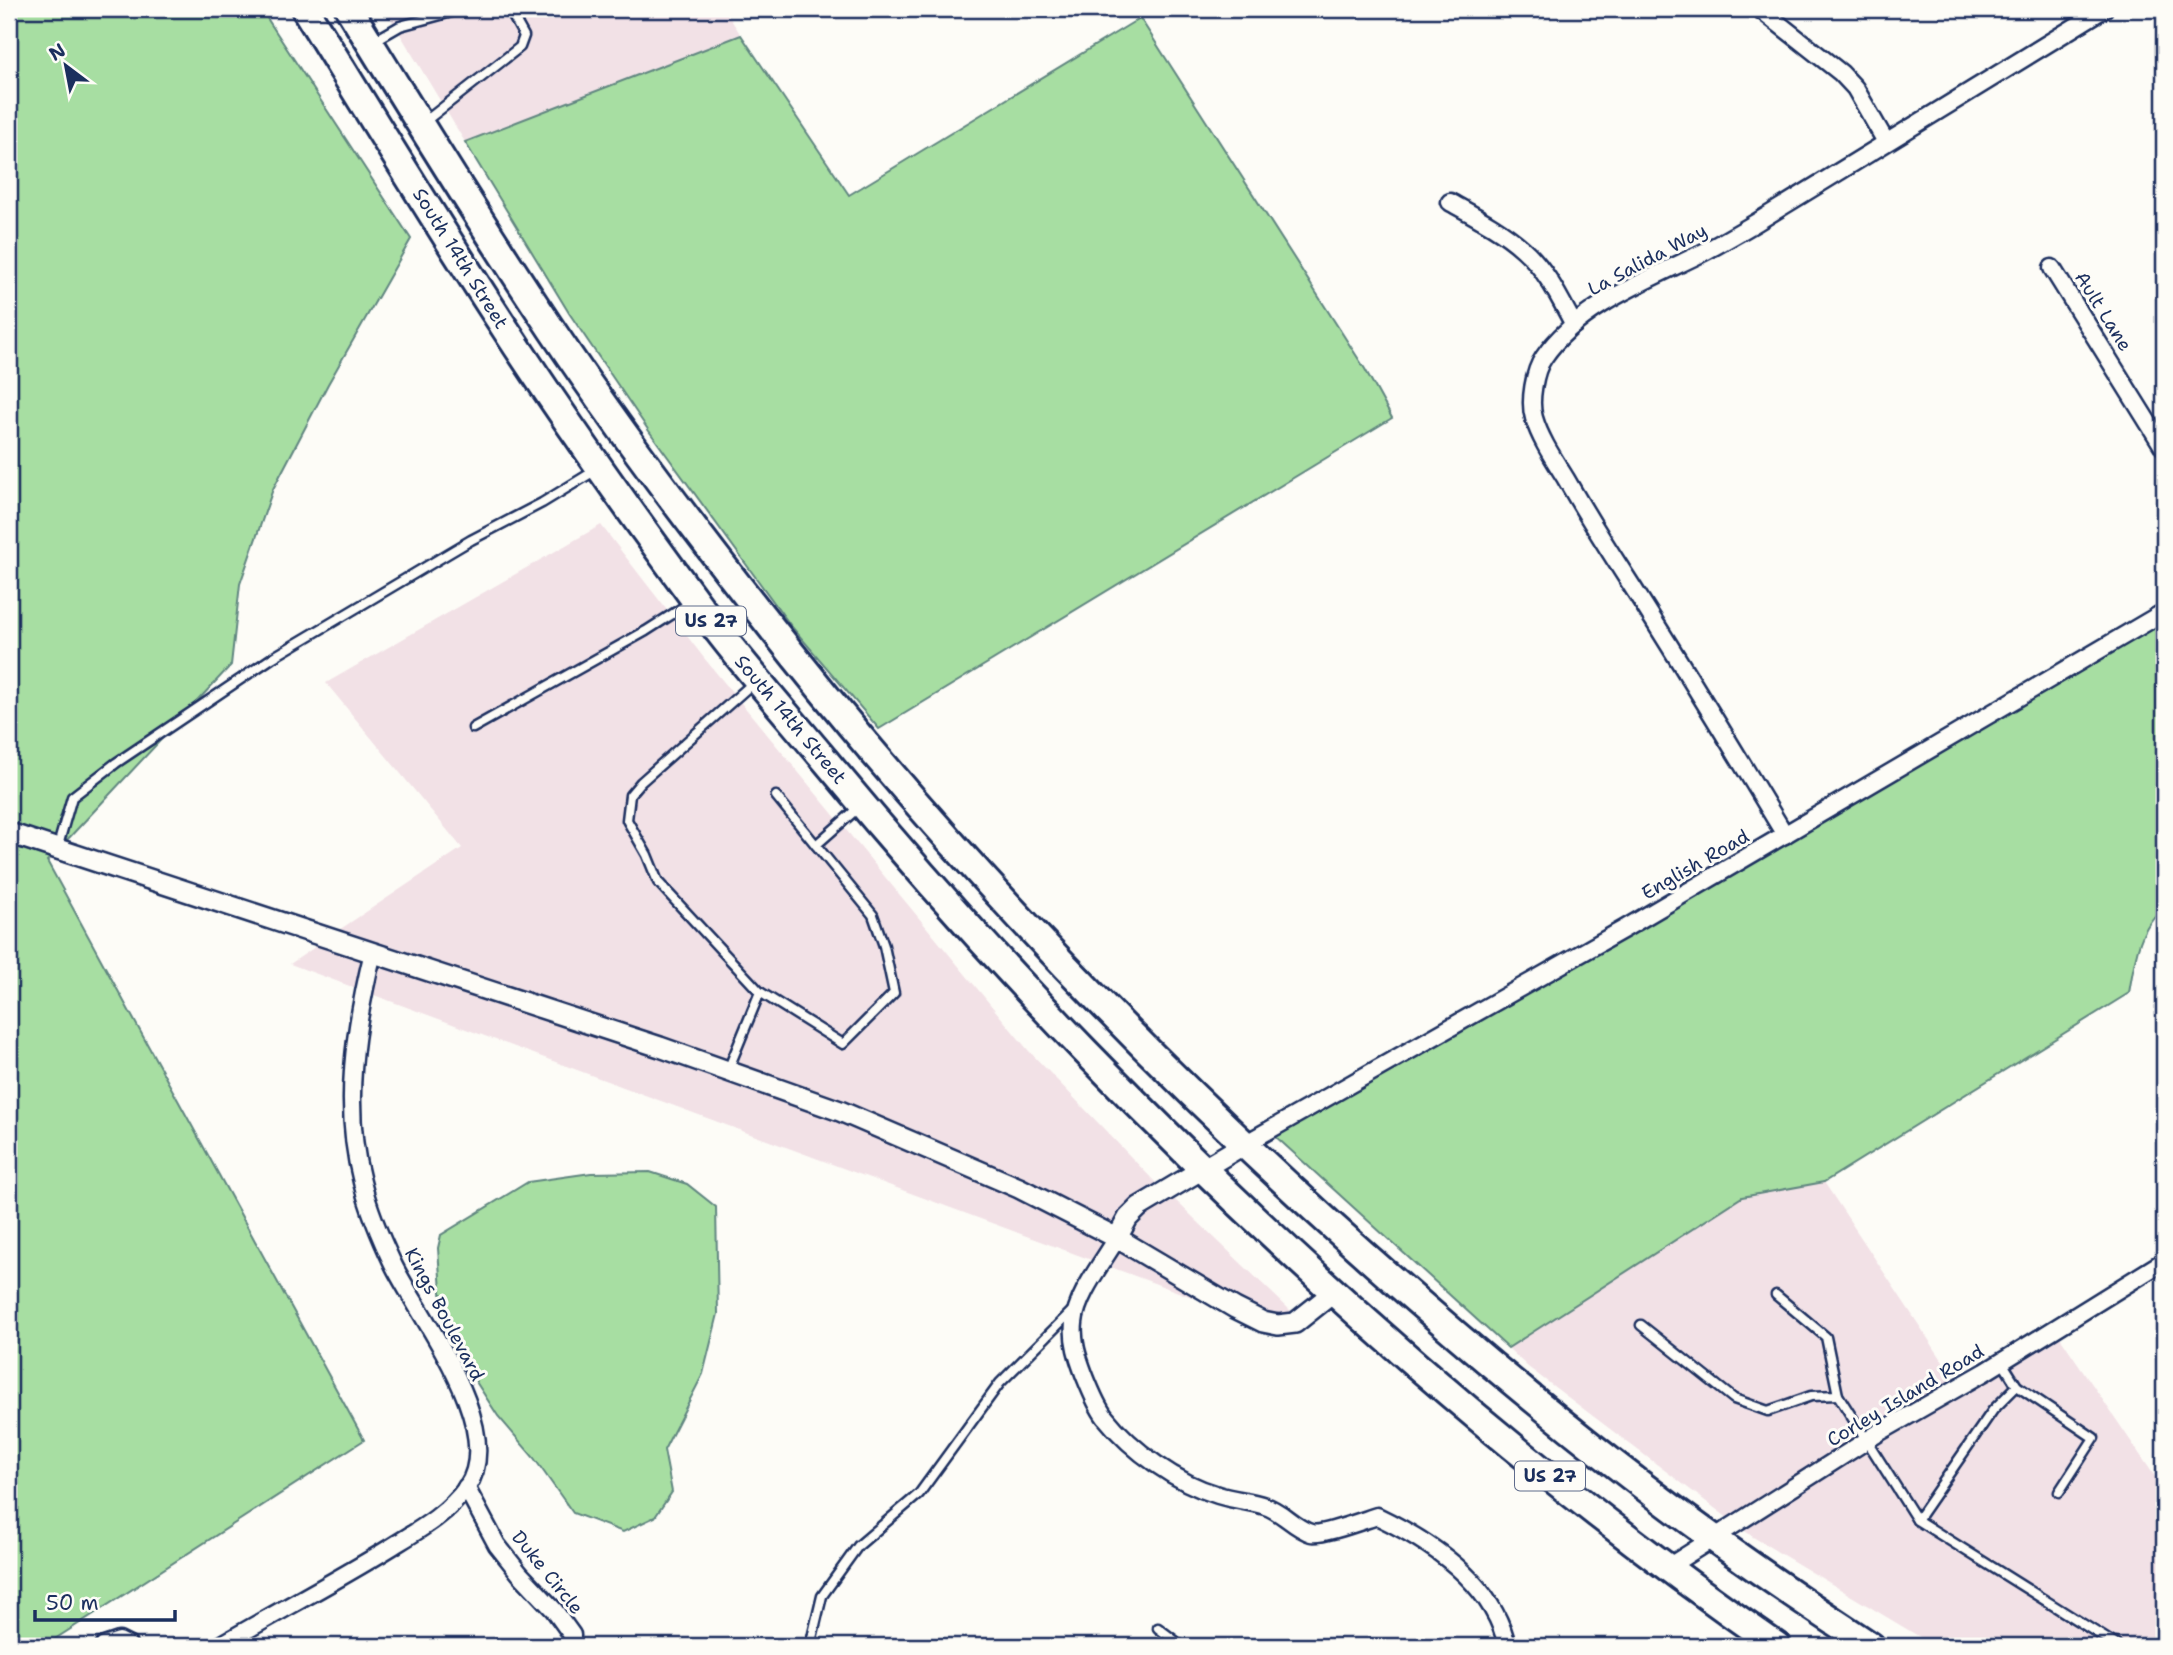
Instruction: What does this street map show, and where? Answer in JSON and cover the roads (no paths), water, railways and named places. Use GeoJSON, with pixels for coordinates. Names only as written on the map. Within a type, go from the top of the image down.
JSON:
{"type":"FeatureCollection","features":[{"type":"Feature","properties":{"kind":"highway","name":"South 14th Street"},"geometry":{"type":"LineString","coordinates":[[305,9],[506,330],[600,468],[696,600],[758,679],[951,910],[1201,1169]]}},
{"type":"Feature","properties":{"kind":"highway","name":"South 14th Street"},"geometry":{"type":"LineString","coordinates":[[349,9],[539,311],[667,490],[755,607],[912,798],[1053,955],[1152,1057],[1243,1145]]}},
{"type":"Feature","properties":{"kind":"highway"},"geometry":{"type":"LineString","coordinates":[[600,468],[615,464],[633,469],[667,490]]}},
{"type":"Feature","properties":{"kind":"highway","name":"US 27"},"geometry":{"type":"LineString","coordinates":[[1243,1145],[1450,1330],[1598,1451],[1712,1538],[1871,1646]]}},
{"type":"Feature","properties":{"kind":"highway","name":"US 27"},"geometry":{"type":"LineString","coordinates":[[1201,1169],[1334,1292],[1496,1433],[1668,1567],[1777,1646]]}},
{"type":"Feature","properties":{"kind":"street"},"geometry":{"type":"LineString","coordinates":[[1760,9],[1841,73],[1855,88],[1886,142]]}},
{"type":"Feature","properties":{"kind":"street","name":"La Salida Way"},"geometry":{"type":"LineString","coordinates":[[1785,835],[1555,461],[1534,420],[1532,407],[1538,369],[1558,339],[1621,293],[1709,250],[2104,9]]}},
{"type":"Feature","properties":{"kind":"street"},"geometry":{"type":"LineString","coordinates":[[1450,202],[1500,231],[1525,250],[1543,272],[1574,326]]}},
{"type":"Feature","properties":{"kind":"street","name":"Ault Lane"},"geometry":{"type":"LineString","coordinates":[[2052,268],[2164,448]]}},
{"type":"Feature","properties":{"kind":"street","name":"English Road"},"geometry":{"type":"LineString","coordinates":[[1243,1145],[1625,929],[2164,612]]}},
{"type":"Feature","properties":{"kind":"street"},"geometry":{"type":"LineString","coordinates":[[9,833],[373,952],[840,1111],[945,1154],[1018,1188],[1117,1238],[1263,1322],[1278,1325],[1295,1323],[1334,1292]]}},
{"type":"Feature","properties":{"kind":"street","name":"Kings Boulevard"},"geometry":{"type":"LineString","coordinates":[[219,1646],[359,1567],[433,1521],[466,1487],[476,1463],[471,1411],[463,1388],[411,1297],[378,1231],[361,1181],[352,1110],[353,1059],[359,1009],[373,952]]}},
{"type":"Feature","properties":{"kind":"street"},"geometry":{"type":"LineString","coordinates":[[1243,1145],[1139,1207],[1128,1218],[1077,1305],[1074,1320],[1073,1339],[1094,1398],[1104,1416],[1121,1435],[1152,1460],[1171,1473],[1218,1495],[1268,1507],[1311,1533],[1323,1533],[1377,1516],[1410,1532],[1479,1589],[1503,1628],[1507,1646]]}},
{"type":"Feature","properties":{"kind":"street","name":"Corley Island Road"},"geometry":{"type":"LineString","coordinates":[[1668,1567],[1866,1441],[2002,1362],[2164,1261]]}},
{"type":"Feature","properties":{"kind":"street","name":"Duke Circle"},"geometry":{"type":"LineString","coordinates":[[466,1487],[497,1545],[560,1618],[572,1635],[572,1646]]}},
{"type":"Feature","properties":{"kind":"street"},"geometry":{"type":"LineString","coordinates":[[104,1646],[119,1641],[130,1646]]}},
{"type":"Feature","properties":{"kind":"lane"},"geometry":{"type":"LineString","coordinates":[[370,43],[400,26],[463,9]]}},
{"type":"Feature","properties":{"kind":"lane"},"geometry":{"type":"LineString","coordinates":[[420,125],[520,47],[524,36],[509,9]]}},
{"type":"Feature","properties":{"kind":"lane"},"geometry":{"type":"LineString","coordinates":[[57,849],[72,797],[116,763],[272,658],[471,540],[542,503],[600,468]]}},
{"type":"Feature","properties":{"kind":"lane"},"geometry":{"type":"LineString","coordinates":[[473,728],[696,600]]}},
{"type":"Feature","properties":{"kind":"lane"},"geometry":{"type":"LineString","coordinates":[[758,679],[642,782],[630,795],[627,820],[647,855],[658,882],[760,992],[844,1044],[894,993],[884,946],[873,915],[776,796]]}},
{"type":"Feature","properties":{"kind":"lane"},"geometry":{"type":"LineString","coordinates":[[816,845],[862,805]]}},
{"type":"Feature","properties":{"kind":"lane"},"geometry":{"type":"LineString","coordinates":[[727,1071],[760,992]]}},
{"type":"Feature","properties":{"kind":"lane"},"geometry":{"type":"LineString","coordinates":[[1776,1295],[1826,1337],[1838,1395],[1917,1520],[2118,1646]]}},
{"type":"Feature","properties":{"kind":"lane"},"geometry":{"type":"LineString","coordinates":[[817,1646],[812,1638],[822,1596],[858,1546],[919,1494],[1000,1383],[1077,1305]]}},
{"type":"Feature","properties":{"kind":"lane"},"geometry":{"type":"LineString","coordinates":[[1641,1325],[1734,1399],[1768,1411],[1811,1396],[1838,1395]]}},
{"type":"Feature","properties":{"kind":"lane"},"geometry":{"type":"LineString","coordinates":[[2002,1362],[2017,1386],[2094,1438],[2060,1492]]}},
{"type":"Feature","properties":{"kind":"lane"},"geometry":{"type":"LineString","coordinates":[[1917,1520],[1993,1410],[2017,1386]]}},
{"type":"Feature","properties":{"kind":"lane"},"geometry":{"type":"LineString","coordinates":[[1158,1628],[1182,1646]]}}]}
